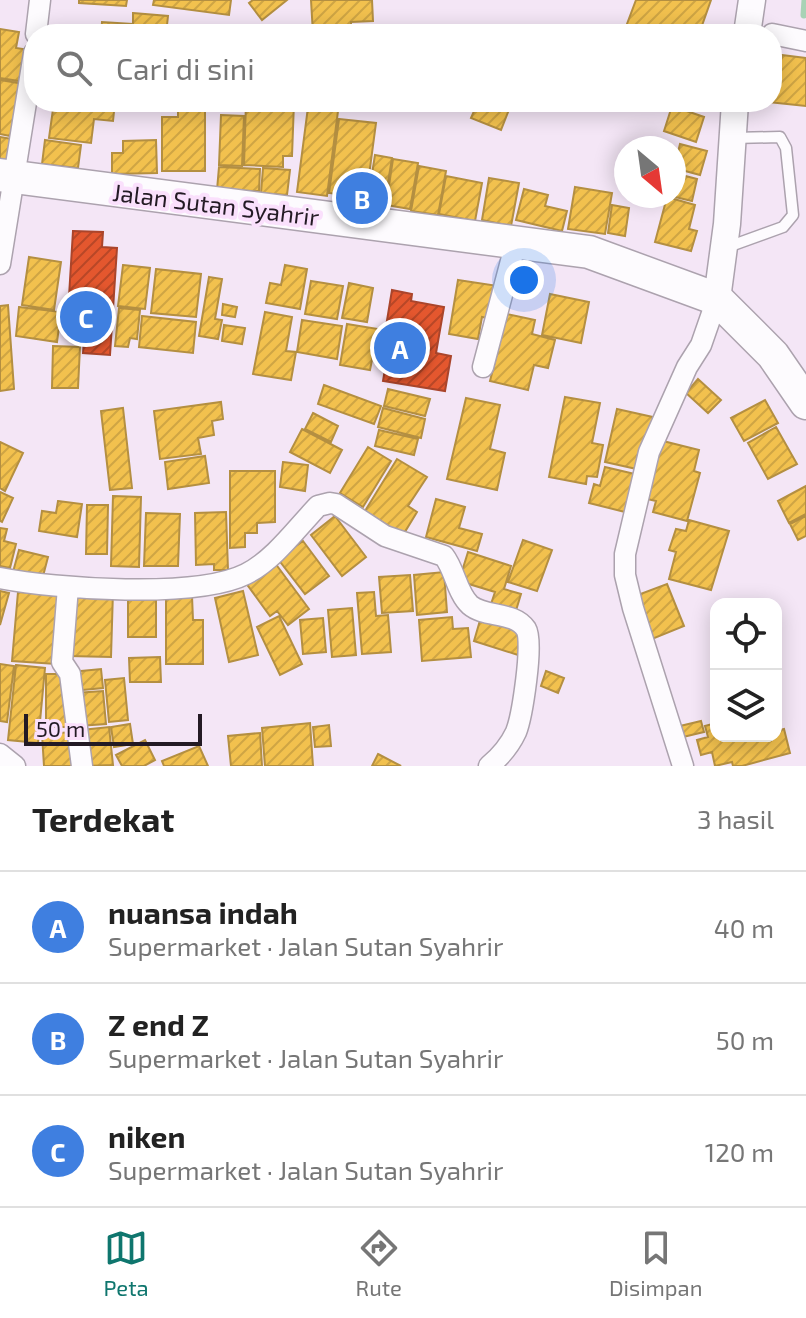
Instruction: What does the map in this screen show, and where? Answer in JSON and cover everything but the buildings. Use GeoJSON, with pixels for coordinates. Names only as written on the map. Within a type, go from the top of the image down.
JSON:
{"type":"FeatureCollection","features":[{"type":"Feature","properties":{"kind":"main road","name":"Jalan Sutan Syahrir"},"geometry":{"type":"LineString","coordinates":[[6,176],[589,252],[717,299],[773,355],[806,403]]}},
{"type":"Feature","properties":{"kind":"street"},"geometry":{"type":"LineString","coordinates":[[37,24],[40,0]]}},
{"type":"Feature","properties":{"kind":"street"},"geometry":{"type":"LineString","coordinates":[[752,0],[758,24]]}},
{"type":"Feature","properties":{"kind":"street"},"geometry":{"type":"LineString","coordinates":[[782,37],[806,41]]}},
{"type":"Feature","properties":{"kind":"street"},"geometry":{"type":"LineString","coordinates":[[0,264],[6,176],[24,97]]}},
{"type":"Feature","properties":{"kind":"street"},"geometry":{"type":"LineString","coordinates":[[683,766],[625,575],[625,554],[649,452],[669,404],[701,345],[717,299],[734,112]]}},
{"type":"Feature","properties":{"kind":"street"},"geometry":{"type":"LineString","coordinates":[[483,367],[516,242]]}},
{"type":"Feature","properties":{"kind":"street"},"geometry":{"type":"LineString","coordinates":[[0,578],[42,586],[68,587],[167,589],[209,584],[245,575],[267,559],[318,506],[336,504],[385,536],[444,556],[469,604],[478,610],[512,619],[525,629],[530,644],[517,729],[506,752],[489,766]]}},
{"type":"Feature","properties":{"kind":"street"},"geometry":{"type":"LineString","coordinates":[[68,587],[62,662],[70,674],[82,766]]}},
{"type":"Feature","properties":{"kind":"street"},"geometry":{"type":"LineString","coordinates":[[0,754],[15,766]]}},
{"type":"Feature","properties":{"kind":"lane"},"geometry":{"type":"LineString","coordinates":[[724,248],[783,227],[793,215],[786,148],[780,137],[731,138]]}},
{"type":"Feature","properties":{"kind":"waterway"},"geometry":{"type":"LineString","coordinates":[[804,15],[805,0]]}},
{"type":"Feature","properties":{"kind":"place","name":"Z end Z"},"geometry":{"type":"Point","coordinates":[362,198]}},
{"type":"Feature","properties":{"kind":"place","name":"niken"},"geometry":{"type":"Point","coordinates":[86,317]}},
{"type":"Feature","properties":{"kind":"place","name":"nuansa indah"},"geometry":{"type":"Point","coordinates":[400,348]}}]}
